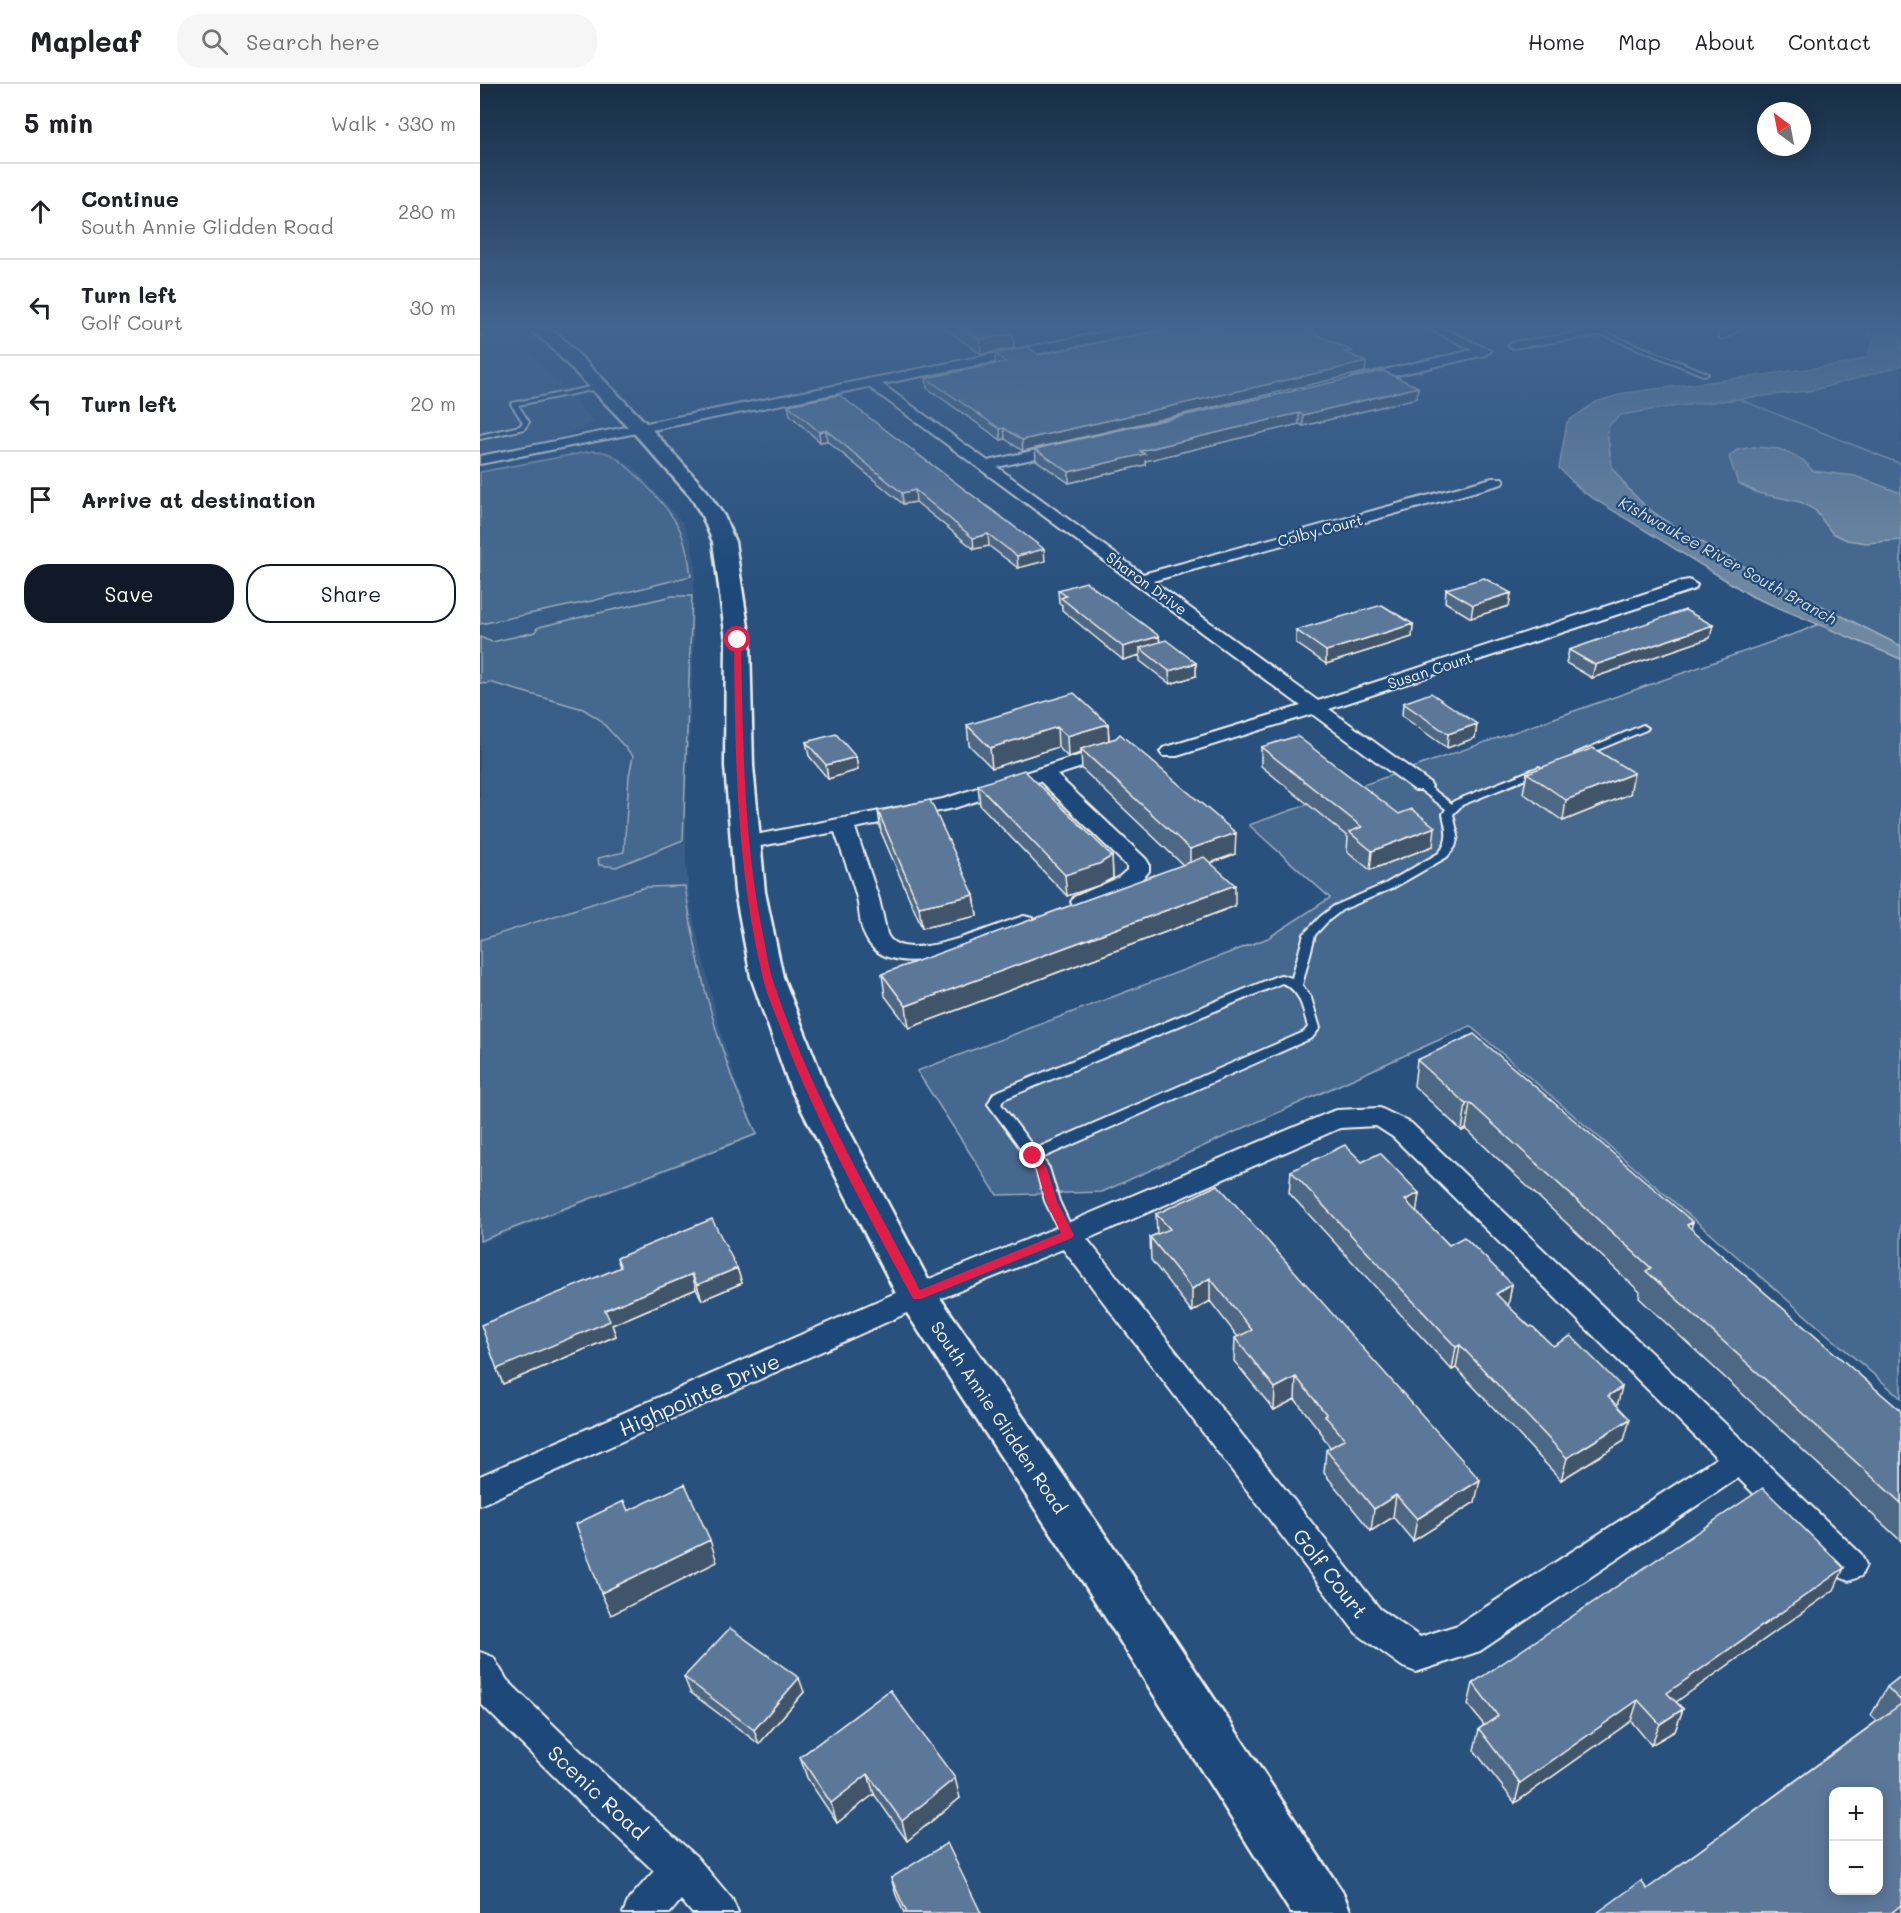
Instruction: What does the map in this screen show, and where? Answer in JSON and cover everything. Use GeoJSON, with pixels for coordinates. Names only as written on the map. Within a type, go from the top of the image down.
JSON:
{"type":"FeatureCollection","features":[{"type":"Feature","properties":{"kind":"main road","name":"South Annie Glidden Road"},"geometry":{"type":"LineString","coordinates":[[625,412],[699,494],[713,516],[724,542],[738,640],[739,766],[750,892],[767,977],[800,1065],[841,1151],[917,1296],[1100,1567],[1323,1913]]}},
{"type":"Feature","properties":{"kind":"street"},"geometry":{"type":"LineString","coordinates":[[480,460],[719,412]]}},
{"type":"Feature","properties":{"kind":"street","name":"Sharon Drive"},"geometry":{"type":"LineString","coordinates":[[912,412],[1422,786]]}},
{"type":"Feature","properties":{"kind":"street"},"geometry":{"type":"LineString","coordinates":[[984,466],[1084,443]]}},
{"type":"Feature","properties":{"kind":"street","name":"Colby Court"},"geometry":{"type":"LineString","coordinates":[[1142,579],[1497,481]]}},
{"type":"Feature","properties":{"kind":"street","name":"Susan Court"},"geometry":{"type":"LineString","coordinates":[[1170,752],[1317,707],[1689,585]]}},
{"type":"Feature","properties":{"kind":"street"},"geometry":{"type":"LineString","coordinates":[[745,843],[947,804],[1109,752]]}},
{"type":"Feature","properties":{"kind":"street"},"geometry":{"type":"LineString","coordinates":[[1043,773],[1138,864],[1138,871],[1126,883],[1109,892],[1065,908]]}},
{"type":"Feature","properties":{"kind":"street"},"geometry":{"type":"LineString","coordinates":[[843,825],[868,899],[878,942],[893,953],[906,956],[929,953],[1044,916]]}},
{"type":"Feature","properties":{"kind":"street"},"geometry":{"type":"LineString","coordinates":[[917,1296],[1068,1235],[1337,1119],[1380,1117],[1402,1130],[1849,1565]]}},
{"type":"Feature","properties":{"kind":"street","name":"Golf Court"},"geometry":{"type":"LineString","coordinates":[[1068,1235],[1368,1621],[1416,1655],[1467,1639],[1740,1460]]}},
{"type":"Feature","properties":{"kind":"street","name":"Highpointe Drive"},"geometry":{"type":"LineString","coordinates":[[480,1491],[917,1296]]}},
{"type":"Feature","properties":{"kind":"street","name":"Scenic Road"},"geometry":{"type":"LineString","coordinates":[[480,1669],[494,1692],[594,1790],[682,1870],[718,1913]]}},
{"type":"Feature","properties":{"kind":"street"},"geometry":{"type":"LineString","coordinates":[[643,1913],[682,1870]]}},
{"type":"Feature","properties":{"kind":"lane"},"geometry":{"type":"LineString","coordinates":[[480,437],[522,428],[526,423],[519,412]]}},
{"type":"Feature","properties":{"kind":"lane"},"geometry":{"type":"LineString","coordinates":[[1567,759],[1643,728]]}},
{"type":"Feature","properties":{"kind":"lane"},"geometry":{"type":"LineString","coordinates":[[1296,985],[1310,934],[1324,920],[1338,908],[1389,886],[1443,855],[1450,847],[1453,836],[1448,814],[1451,808],[1458,803],[1545,768]]}},
{"type":"Feature","properties":{"kind":"lane"},"geometry":{"type":"LineString","coordinates":[[1422,786],[1451,808]]}},
{"type":"Feature","properties":{"kind":"lane"},"geometry":{"type":"LineString","coordinates":[[1033,1156],[1308,1035],[1314,1028],[1303,992],[1296,985],[1281,980],[999,1096],[994,1104],[1033,1156],[1042,1168],[1052,1201],[1068,1235]]}},
{"type":"Feature","properties":{"kind":"shaded area"},"geometry":{"type":"Polygon","coordinates":[[[480,412],[585,412],[594,422],[565,436],[480,454],[480,412]]]}},
{"type":"Feature","properties":{"kind":"shaded area"},"geometry":{"type":"Polygon","coordinates":[[[1636,412],[1772,412],[1901,464],[1901,1398],[1470,1026],[1102,1192],[997,1195],[917,1071],[1268,938],[1330,898],[1249,825],[1800,632],[1838,616],[1745,567],[1670,524],[1645,506],[1612,468],[1607,432],[1610,424],[1620,415],[1636,412]]]}},
{"type":"Feature","properties":{"kind":"shaded area"},"geometry":{"type":"Polygon","coordinates":[[[1772,412],[1901,412],[1901,464],[1772,412]]]}},
{"type":"Feature","properties":{"kind":"shaded area"},"geometry":{"type":"Polygon","coordinates":[[[598,450],[611,452],[635,468],[683,523],[691,541],[696,569],[692,605],[694,645],[686,798],[686,861],[691,908],[720,1028],[737,1085],[759,1135],[480,1244],[480,472],[598,450]]]}},
{"type":"Feature","properties":{"kind":"shaded area"},"geometry":{"type":"Polygon","coordinates":[[[593,451],[607,453],[625,465],[646,485],[673,518],[683,538],[691,576],[592,601],[480,624],[480,472],[593,451]]]}},
{"type":"Feature","properties":{"kind":"shaded area"},"geometry":{"type":"Polygon","coordinates":[[[672,596],[692,596],[683,840],[616,867],[599,865],[598,858],[624,852],[629,776],[633,756],[599,719],[583,709],[489,682],[480,683],[480,637],[492,642],[535,632],[537,628],[543,626],[672,596]]]}},
{"type":"Feature","properties":{"kind":"shaded area"},"geometry":{"type":"Polygon","coordinates":[[[685,886],[709,1005],[734,1082],[757,1134],[480,1241],[480,940],[646,887],[685,886]]]}},
{"type":"Feature","properties":{"kind":"water","name":"Kishwaukee River South Branch"},"geometry":{"type":"Polygon","coordinates":[[[1581,412],[1637,412],[1621,415],[1610,424],[1607,432],[1612,468],[1645,506],[1670,524],[1745,567],[1901,646],[1901,659],[1753,597],[1583,492],[1559,468],[1567,422],[1581,412]]]}},
{"type":"Feature","properties":{"kind":"water"},"geometry":{"type":"Polygon","coordinates":[[[1754,447],[1779,449],[1803,460],[1813,471],[1855,476],[1901,493],[1901,540],[1867,543],[1847,540],[1832,533],[1815,510],[1800,502],[1758,493],[1738,483],[1729,457],[1737,450],[1754,447]]]}},
{"type":"Feature","properties":{"kind":"building"},"geometry":{"type":"Polygon","coordinates":[[[796,412],[862,412],[1044,549],[1017,556],[988,534],[973,538],[915,490],[902,493],[826,430],[819,432],[796,412]]]}},
{"type":"Feature","properties":{"kind":"building"},"geometry":{"type":"Polygon","coordinates":[[[976,412],[1144,412],[1022,440],[1004,428],[1000,429],[976,412]]]}},
{"type":"Feature","properties":{"kind":"building"},"geometry":{"type":"Polygon","coordinates":[[[1199,412],[1314,412],[1303,415],[1299,413],[1140,451],[1145,454],[1069,472],[1035,449],[1199,412]]]}},
{"type":"Feature","properties":{"kind":"building"},"geometry":{"type":"Polygon","coordinates":[[[1484,578],[1511,593],[1473,605],[1446,589],[1484,578]]]}},
{"type":"Feature","properties":{"kind":"building"},"geometry":{"type":"Polygon","coordinates":[[[1086,582],[1159,636],[1123,647],[1061,598],[1066,596],[1058,590],[1086,582]]]}},
{"type":"Feature","properties":{"kind":"building"},"geometry":{"type":"Polygon","coordinates":[[[1382,605],[1413,624],[1326,651],[1296,630],[1382,605]]]}},
{"type":"Feature","properties":{"kind":"building"},"geometry":{"type":"Polygon","coordinates":[[[1685,610],[1713,625],[1595,665],[1569,650],[1685,610]]]}},
{"type":"Feature","properties":{"kind":"building"},"geometry":{"type":"Polygon","coordinates":[[[1166,640],[1196,663],[1169,671],[1140,648],[1166,640]]]}},
{"type":"Feature","properties":{"kind":"building"},"geometry":{"type":"Polygon","coordinates":[[[1074,693],[1108,724],[1067,736],[1057,727],[990,748],[967,725],[1074,693]]]}},
{"type":"Feature","properties":{"kind":"building"},"geometry":{"type":"Polygon","coordinates":[[[1431,693],[1477,724],[1448,734],[1403,703],[1431,693]]]}},
{"type":"Feature","properties":{"kind":"building"},"geometry":{"type":"Polygon","coordinates":[[[836,734],[856,757],[826,765],[806,742],[836,734]]]}},
{"type":"Feature","properties":{"kind":"building"},"geometry":{"type":"Polygon","coordinates":[[[1120,734],[1236,833],[1190,849],[1081,749],[1116,738],[1120,734]]]}},
{"type":"Feature","properties":{"kind":"building"},"geometry":{"type":"Polygon","coordinates":[[[1297,736],[1399,814],[1412,809],[1435,827],[1372,851],[1349,832],[1362,827],[1261,747],[1297,736]]]}},
{"type":"Feature","properties":{"kind":"building"},"geometry":{"type":"Polygon","coordinates":[[[1593,748],[1634,773],[1566,800],[1527,773],[1593,748]]]}},
{"type":"Feature","properties":{"kind":"building"},"geometry":{"type":"Polygon","coordinates":[[[1024,770],[1112,856],[1099,864],[1065,875],[978,785],[1024,770]]]}},
{"type":"Feature","properties":{"kind":"building"},"geometry":{"type":"Polygon","coordinates":[[[930,800],[974,895],[919,907],[878,811],[930,800]]]}},
{"type":"Feature","properties":{"kind":"building"},"geometry":{"type":"Polygon","coordinates":[[[1204,857],[1235,885],[906,1006],[882,974],[1204,857]]]}},
{"type":"Feature","properties":{"kind":"building"},"geometry":{"type":"Polygon","coordinates":[[[1474,1034],[1693,1222],[1687,1225],[1901,1411],[1901,1503],[1646,1271],[1651,1268],[1470,1103],[1466,1104],[1417,1060],[1474,1034]]]}},
{"type":"Feature","properties":{"kind":"building"},"geometry":{"type":"Polygon","coordinates":[[[1345,1145],[1362,1162],[1380,1153],[1419,1193],[1405,1200],[1449,1245],[1464,1237],[1512,1284],[1496,1294],[1530,1327],[1532,1326],[1553,1346],[1571,1336],[1622,1387],[1608,1396],[1630,1419],[1567,1458],[1460,1345],[1456,1347],[1291,1171],[1345,1145]]]}},
{"type":"Feature","properties":{"kind":"building"},"geometry":{"type":"Polygon","coordinates":[[[1218,1185],[1480,1480],[1417,1519],[1396,1495],[1374,1509],[1326,1450],[1345,1439],[1296,1377],[1275,1388],[1235,1338],[1252,1330],[1210,1278],[1192,1289],[1150,1237],[1170,1229],[1156,1214],[1218,1185]]]}},
{"type":"Feature","properties":{"kind":"building"},"geometry":{"type":"Polygon","coordinates":[[[712,1219],[737,1268],[697,1285],[692,1274],[605,1310],[610,1321],[497,1369],[481,1325],[621,1267],[617,1258],[712,1219]]]}},
{"type":"Feature","properties":{"kind":"building"},"geometry":{"type":"Polygon","coordinates":[[[685,1484],[710,1540],[601,1593],[576,1524],[624,1501],[628,1511],[685,1484]]]}},
{"type":"Feature","properties":{"kind":"building"},"geometry":{"type":"Polygon","coordinates":[[[1763,1488],[1844,1568],[1667,1693],[1683,1709],[1660,1724],[1638,1700],[1520,1783],[1479,1729],[1498,1716],[1473,1683],[1763,1488]]]}},
{"type":"Feature","properties":{"kind":"building"},"geometry":{"type":"Polygon","coordinates":[[[730,1628],[799,1678],[754,1730],[684,1677],[730,1628]]]}},
{"type":"Feature","properties":{"kind":"building"},"geometry":{"type":"Polygon","coordinates":[[[1901,1676],[1901,1701],[1887,1687],[1901,1676]]]}},
{"type":"Feature","properties":{"kind":"building"},"geometry":{"type":"Polygon","coordinates":[[[890,1690],[955,1778],[902,1821],[868,1774],[831,1803],[800,1757],[890,1690]]]}},
{"type":"Feature","properties":{"kind":"building"},"geometry":{"type":"Polygon","coordinates":[[[1901,1704],[1901,1905],[1891,1913],[1597,1913],[1641,1881],[1647,1889],[1901,1704]]]}},
{"type":"Feature","properties":{"kind":"building"},"geometry":{"type":"Polygon","coordinates":[[[947,1843],[981,1913],[907,1913],[891,1878],[947,1843]]]}},
{"type":"Feature","properties":{"kind":"route"},"geometry":{"type":"LineString","coordinates":[[738,640],[739,766],[745,843],[750,892],[767,977],[808,1087],[917,1296],[1068,1235],[1052,1201],[1042,1168],[1033,1156]]}}]}
